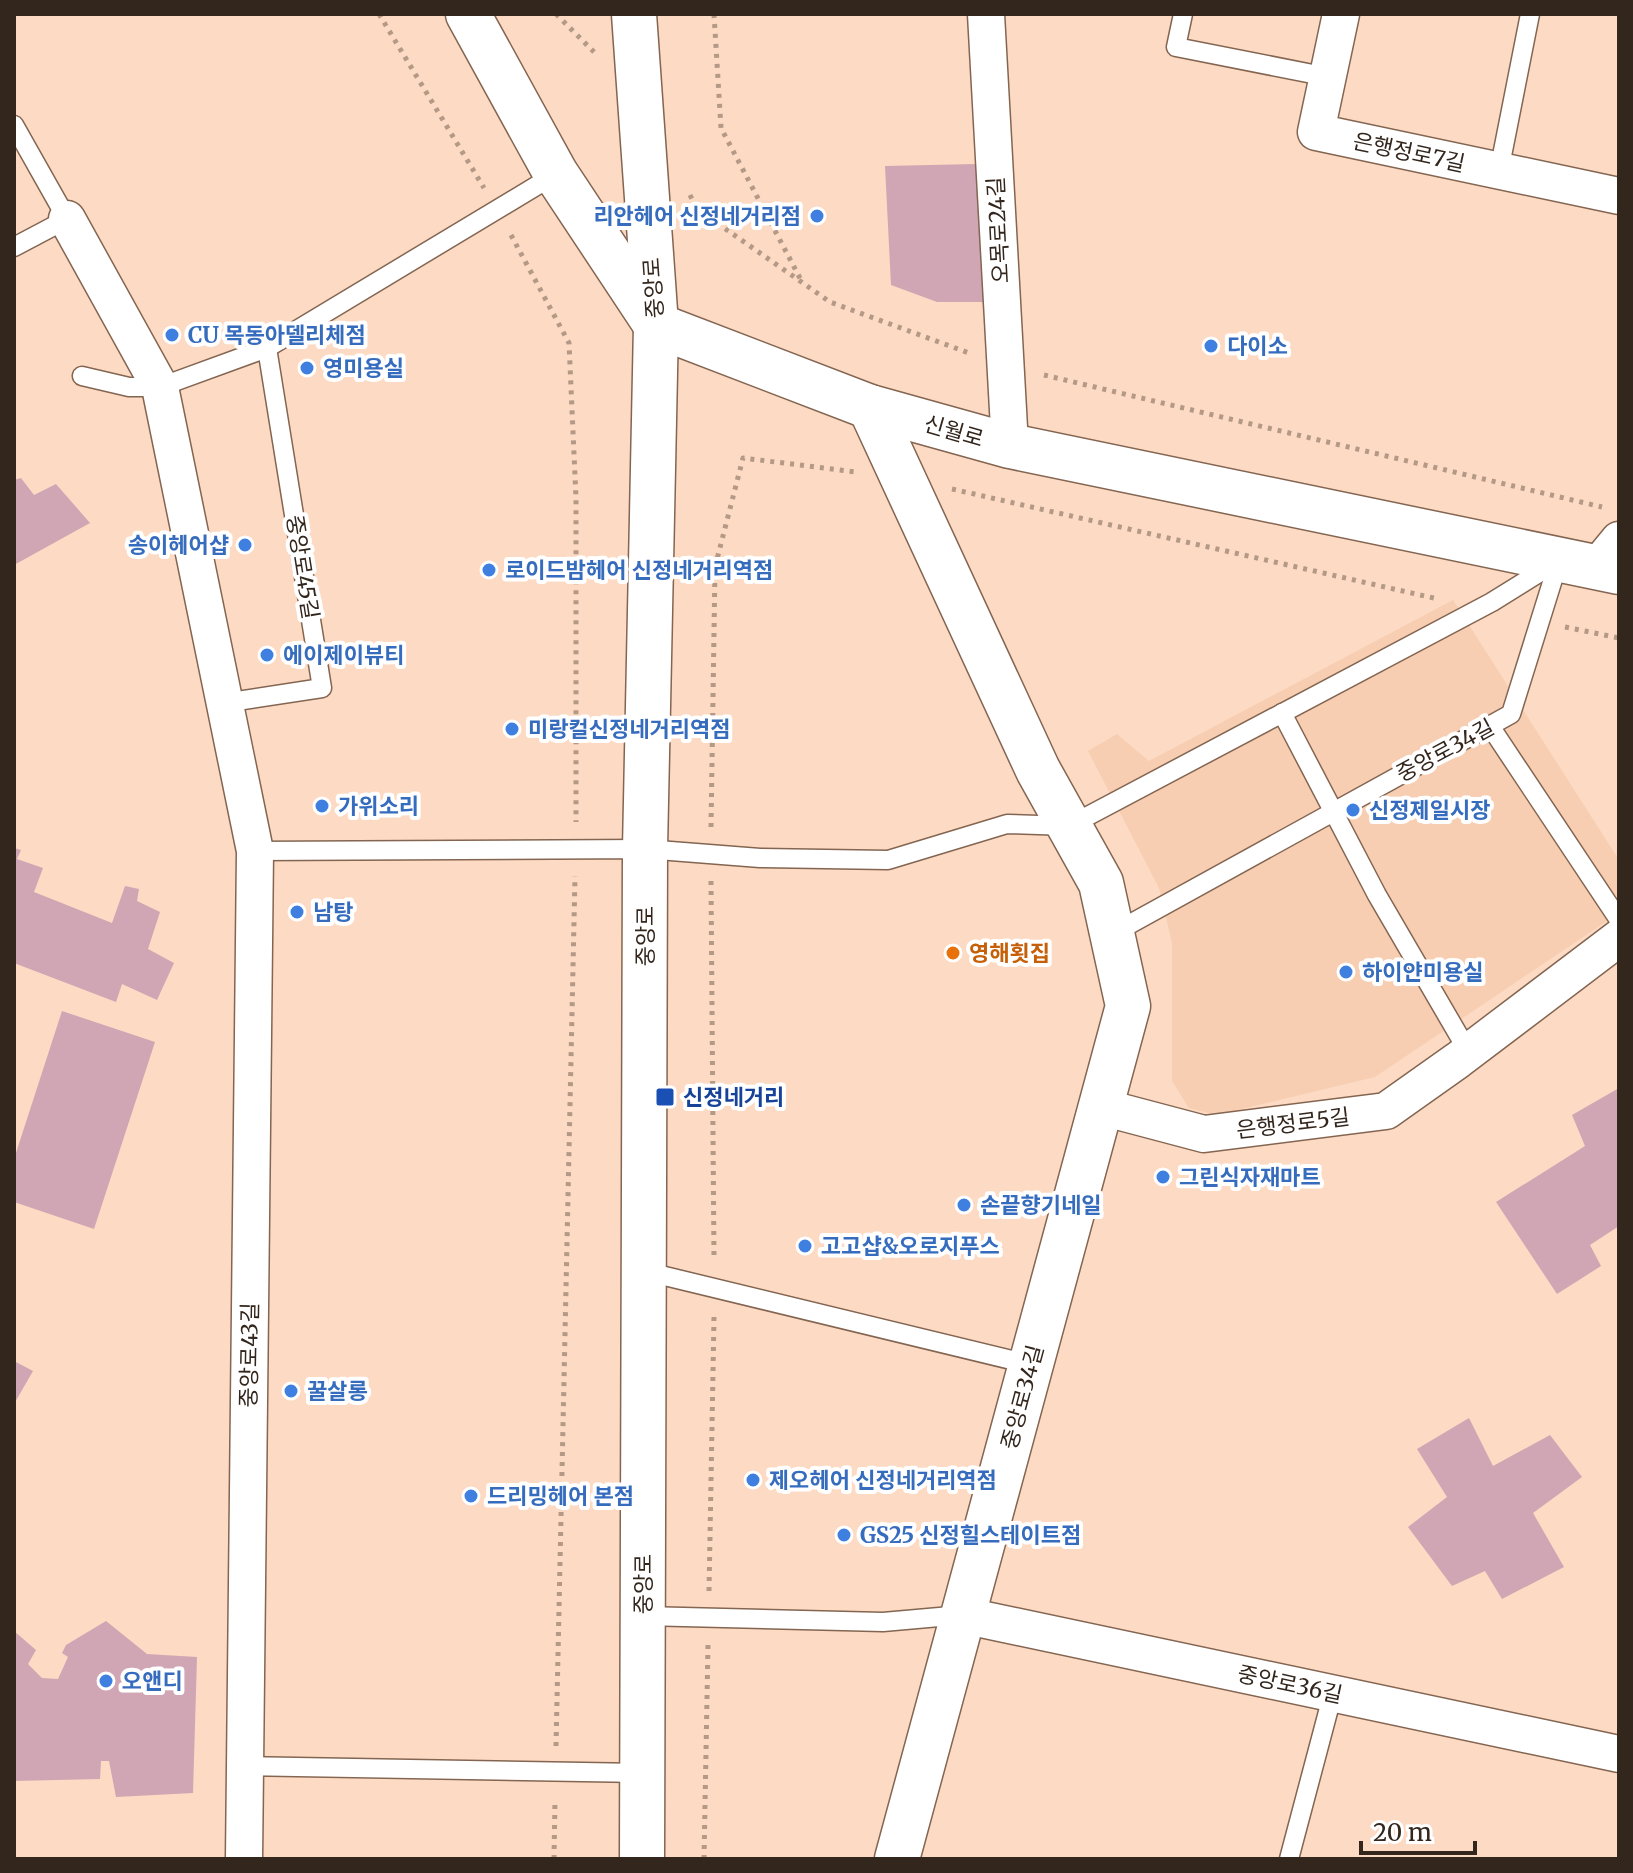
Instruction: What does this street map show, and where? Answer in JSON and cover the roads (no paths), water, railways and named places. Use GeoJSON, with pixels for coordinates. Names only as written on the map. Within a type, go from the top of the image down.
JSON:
{"type":"FeatureCollection","features":[{"type":"Feature","properties":{"kind":"main road"},"geometry":{"type":"LineString","coordinates":[[468,14],[556,174],[656,325]]}},
{"type":"Feature","properties":{"kind":"main road","name":"중앙로"},"geometry":{"type":"LineString","coordinates":[[634,14],[656,325],[645,849],[642,1859]]}},
{"type":"Feature","properties":{"kind":"main road","name":"신월로"},"geometry":{"type":"LineString","coordinates":[[656,325],[870,407],[1010,446],[1598,560]]}},
{"type":"Feature","properties":{"kind":"main road","name":"중앙로34길"},"geometry":{"type":"LineString","coordinates":[[870,407],[1038,770],[1101,883],[1128,1006],[897,1859]]}},
{"type":"Feature","properties":{"kind":"street","name":"오목로24길"},"geometry":{"type":"LineString","coordinates":[[986,14],[1010,446]]}},
{"type":"Feature","properties":{"kind":"street","name":"은행정로7길"},"geometry":{"type":"LineString","coordinates":[[1341,14],[1316,132],[1619,196]]}},
{"type":"Feature","properties":{"kind":"street"},"geometry":{"type":"LineString","coordinates":[[67,219],[160,387],[255,851]]}},
{"type":"Feature","properties":{"kind":"street","name":"중앙로43길"},"geometry":{"type":"LineString","coordinates":[[244,1859],[255,851]]}},
{"type":"Feature","properties":{"kind":"street","name":"은행정로5길"},"geometry":{"type":"LineString","coordinates":[[1102,1107],[1204,1134],[1386,1111],[1469,1053],[1619,938]]}},
{"type":"Feature","properties":{"kind":"street","name":"중앙로36길"},"geometry":{"type":"LineString","coordinates":[[962,1615],[1619,1754]]}},
{"type":"Feature","properties":{"kind":"lane"},"geometry":{"type":"LineString","coordinates":[[1183,14],[1176,47],[1328,77]]}},
{"type":"Feature","properties":{"kind":"lane"},"geometry":{"type":"LineString","coordinates":[[1499,171],[1530,14]]}},
{"type":"Feature","properties":{"kind":"lane"},"geometry":{"type":"LineString","coordinates":[[14,125],[67,219],[14,247]]}},
{"type":"Feature","properties":{"kind":"lane"},"geometry":{"type":"LineString","coordinates":[[82,376],[129,387],[160,387],[267,348],[556,174]]}},
{"type":"Feature","properties":{"kind":"lane","name":"중앙로45길"},"geometry":{"type":"LineString","coordinates":[[224,703],[322,688],[267,348]]}},
{"type":"Feature","properties":{"kind":"lane"},"geometry":{"type":"LineString","coordinates":[[255,851],[645,849],[760,858],[888,860],[1007,824],[1069,826],[1480,608],[1598,560]]}},
{"type":"Feature","properties":{"kind":"lane","name":"중앙로34길"},"geometry":{"type":"LineString","coordinates":[[1112,934],[1511,714],[1540,622],[1598,560]]}},
{"type":"Feature","properties":{"kind":"lane"},"geometry":{"type":"LineString","coordinates":[[1282,713],[1377,895],[1469,1053]]}},
{"type":"Feature","properties":{"kind":"lane"},"geometry":{"type":"LineString","coordinates":[[1490,726],[1619,920]]}},
{"type":"Feature","properties":{"kind":"lane"},"geometry":{"type":"LineString","coordinates":[[644,1271],[1032,1365]]}},
{"type":"Feature","properties":{"kind":"lane"},"geometry":{"type":"LineString","coordinates":[[643,1616],[883,1622],[962,1615]]}},
{"type":"Feature","properties":{"kind":"lane"},"geometry":{"type":"LineString","coordinates":[[1289,1859],[1333,1693]]}},
{"type":"Feature","properties":{"kind":"lane"},"geometry":{"type":"LineString","coordinates":[[244,1766],[643,1773]]}},
{"type":"Feature","properties":{"kind":"place","name":"리안헤어 신정네거리점"},"geometry":{"type":"Point","coordinates":[817,216]}},
{"type":"Feature","properties":{"kind":"place","name":"CU 목동아델리체점"},"geometry":{"type":"Point","coordinates":[172,335]}},
{"type":"Feature","properties":{"kind":"place","name":"다이소"},"geometry":{"type":"Point","coordinates":[1211,346]}},
{"type":"Feature","properties":{"kind":"place","name":"영미용실"},"geometry":{"type":"Point","coordinates":[307,368]}},
{"type":"Feature","properties":{"kind":"place","name":"송이헤어샵"},"geometry":{"type":"Point","coordinates":[245,545]}},
{"type":"Feature","properties":{"kind":"place","name":"로이드밤헤어 신정네거리역점"},"geometry":{"type":"Point","coordinates":[489,570]}},
{"type":"Feature","properties":{"kind":"place","name":"에이제이뷰티"},"geometry":{"type":"Point","coordinates":[267,655]}},
{"type":"Feature","properties":{"kind":"place","name":"미랑컬신정네거리역점"},"geometry":{"type":"Point","coordinates":[512,729]}},
{"type":"Feature","properties":{"kind":"place","name":"가위소리"},"geometry":{"type":"Point","coordinates":[322,806]}},
{"type":"Feature","properties":{"kind":"place","name":"신정제일시장"},"geometry":{"type":"Point","coordinates":[1353,810]}},
{"type":"Feature","properties":{"kind":"place","name":"남탕"},"geometry":{"type":"Point","coordinates":[297,912]}},
{"type":"Feature","properties":{"kind":"place","name":"영해횟집"},"geometry":{"type":"Point","coordinates":[953,953]}},
{"type":"Feature","properties":{"kind":"place","name":"하이얀미용실"},"geometry":{"type":"Point","coordinates":[1346,972]}},
{"type":"Feature","properties":{"kind":"place","name":"신정네거리"},"geometry":{"type":"Point","coordinates":[665,1097]}},
{"type":"Feature","properties":{"kind":"place","name":"그린식자재마트"},"geometry":{"type":"Point","coordinates":[1163,1177]}},
{"type":"Feature","properties":{"kind":"place","name":"손끝향기네일"},"geometry":{"type":"Point","coordinates":[964,1205]}},
{"type":"Feature","properties":{"kind":"place","name":"고고샵&오로지푸스"},"geometry":{"type":"Point","coordinates":[805,1246]}},
{"type":"Feature","properties":{"kind":"place","name":"꿀살롱"},"geometry":{"type":"Point","coordinates":[291,1391]}},
{"type":"Feature","properties":{"kind":"place","name":"제오헤어 신정네거리역점"},"geometry":{"type":"Point","coordinates":[753,1480]}},
{"type":"Feature","properties":{"kind":"place","name":"드리밍헤어 본점"},"geometry":{"type":"Point","coordinates":[471,1496]}},
{"type":"Feature","properties":{"kind":"place","name":"GS25 신정힐스테이트점"},"geometry":{"type":"Point","coordinates":[844,1535]}},
{"type":"Feature","properties":{"kind":"place","name":"오앤디"},"geometry":{"type":"Point","coordinates":[106,1681]}}]}
